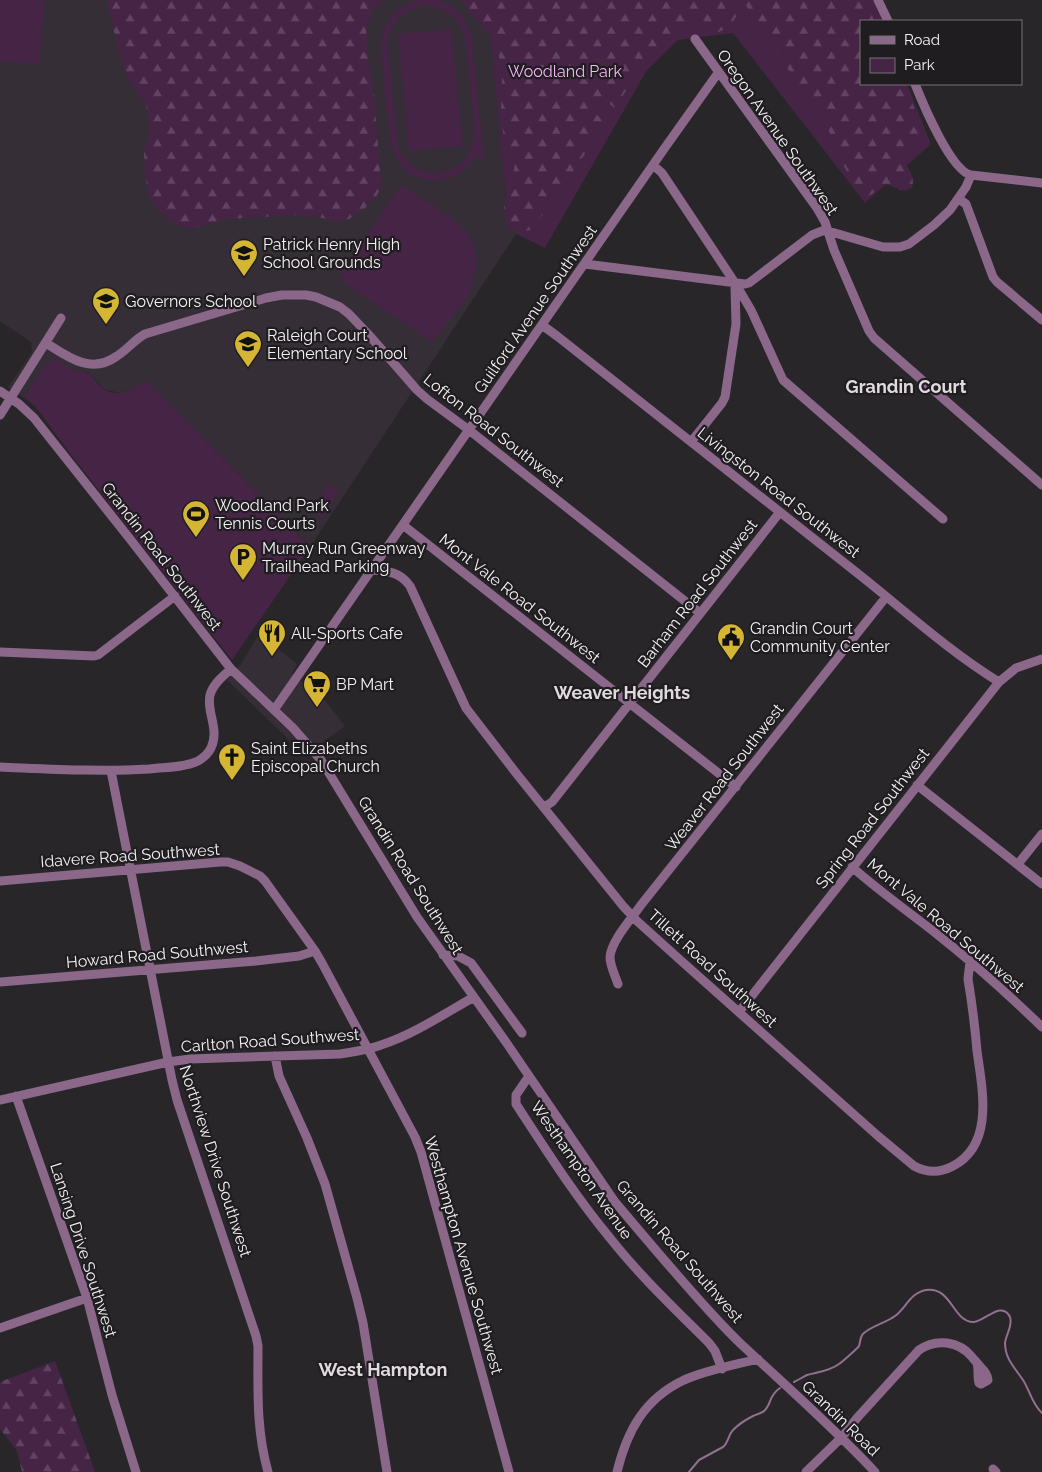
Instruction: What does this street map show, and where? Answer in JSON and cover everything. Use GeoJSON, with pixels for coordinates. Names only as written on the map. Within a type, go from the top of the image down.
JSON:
{"type":"FeatureCollection","features":[{"type":"Feature","properties":{"kind":"street"},"geometry":{"type":"LineString","coordinates":[[878,0],[888,20]]}},
{"type":"Feature","properties":{"kind":"street","name":"Oregon Avenue Southwest"},"geometry":{"type":"LineString","coordinates":[[695,39],[825,222],[834,250],[874,338],[1042,485]]}},
{"type":"Feature","properties":{"kind":"street","name":"Guilford Avenue Southwest"},"geometry":{"type":"LineString","coordinates":[[274,710],[718,73]]}},
{"type":"Feature","properties":{"kind":"street"},"geometry":{"type":"LineString","coordinates":[[914,85],[937,134],[962,172],[971,175],[1042,182]]}},
{"type":"Feature","properties":{"kind":"street"},"geometry":{"type":"LineString","coordinates":[[653,166],[662,173],[735,283],[751,310],[783,380],[943,520]]}},
{"type":"Feature","properties":{"kind":"street"},"geometry":{"type":"LineString","coordinates":[[585,264],[745,284],[749,283],[812,235],[822,231],[891,248],[900,247],[917,239],[934,225],[959,199],[971,175]]}},
{"type":"Feature","properties":{"kind":"street"},"geometry":{"type":"LineString","coordinates":[[959,199],[966,204],[993,277],[1042,320]]}},
{"type":"Feature","properties":{"kind":"street"},"geometry":{"type":"LineString","coordinates":[[691,442],[725,397],[736,324],[735,283]]}},
{"type":"Feature","properties":{"kind":"street","name":"Lofton Road Southwest"},"geometry":{"type":"LineString","coordinates":[[46,343],[78,362],[96,364],[113,359],[145,334],[266,298],[297,294],[316,296],[349,314],[421,394],[470,430],[700,614]]}},
{"type":"Feature","properties":{"kind":"street"},"geometry":{"type":"LineString","coordinates":[[0,415],[61,318]]}},
{"type":"Feature","properties":{"kind":"street","name":"Livingston Road Southwest"},"geometry":{"type":"LineString","coordinates":[[542,325],[938,639],[999,682]]}},
{"type":"Feature","properties":{"kind":"street","name":"Grandin Road Southwest"},"geometry":{"type":"LineString","coordinates":[[0,391],[34,418],[231,669],[293,728],[322,760],[405,898],[443,955],[530,1076],[588,1163],[625,1214],[719,1321],[786,1386]]}},
{"type":"Feature","properties":{"kind":"street","name":"Barham Road Southwest"},"geometry":{"type":"LineString","coordinates":[[544,807],[552,802],[780,512]]}},
{"type":"Feature","properties":{"kind":"street","name":"Mont Vale Road Southwest"},"geometry":{"type":"LineString","coordinates":[[403,525],[736,787]]}},
{"type":"Feature","properties":{"kind":"street","name":"Tillett Road Southwest"},"geometry":{"type":"LineString","coordinates":[[372,570],[395,573],[406,580],[466,708],[516,773],[633,917],[878,1136],[914,1166],[929,1172],[945,1170],[958,1164],[969,1153],[979,1134],[983,1103],[968,979],[970,961]]}},
{"type":"Feature","properties":{"kind":"street"},"geometry":{"type":"LineString","coordinates":[[0,652],[98,655],[174,596]]}},
{"type":"Feature","properties":{"kind":"street","name":"Weaver Road Southwest"},"geometry":{"type":"LineString","coordinates":[[618,984],[610,956],[618,938],[886,597]]}},
{"type":"Feature","properties":{"kind":"street","name":"Spring Road Southwest"},"geometry":{"type":"LineString","coordinates":[[739,1012],[999,682],[1016,668],[1042,659]]}},
{"type":"Feature","properties":{"kind":"street"},"geometry":{"type":"LineString","coordinates":[[0,767],[111,771],[171,767],[203,758],[211,748],[214,735],[210,696],[218,682],[231,669]]}},
{"type":"Feature","properties":{"kind":"street","name":"Northview Drive Southwest"},"geometry":{"type":"LineString","coordinates":[[111,771],[177,1100],[256,1336],[258,1346],[258,1417],[262,1451],[268,1472]]}},
{"type":"Feature","properties":{"kind":"street"},"geometry":{"type":"LineString","coordinates":[[917,785],[1042,884]]}},
{"type":"Feature","properties":{"kind":"street"},"geometry":{"type":"LineString","coordinates":[[1018,864],[1042,834]]}},
{"type":"Feature","properties":{"kind":"street","name":"Idavere Road Southwest"},"geometry":{"type":"LineString","coordinates":[[0,881],[228,862],[260,876],[278,899]]}},
{"type":"Feature","properties":{"kind":"street","name":"Mont Vale Road Southwest"},"geometry":{"type":"LineString","coordinates":[[852,867],[970,961],[1042,1027]]}},
{"type":"Feature","properties":{"kind":"street","name":"Westhampton Avenue Southwest"},"geometry":{"type":"LineString","coordinates":[[278,899],[315,951],[415,1137],[421,1152],[509,1472]]}},
{"type":"Feature","properties":{"kind":"street","name":"Howard Road Southwest"},"geometry":{"type":"LineString","coordinates":[[0,982],[291,957],[315,951]]}},
{"type":"Feature","properties":{"kind":"street"},"geometry":{"type":"LineString","coordinates":[[443,955],[458,956],[471,964],[522,1033]]}},
{"type":"Feature","properties":{"kind":"street","name":"Carlton Road Southwest"},"geometry":{"type":"LineString","coordinates":[[0,1100],[168,1062],[190,1059],[340,1054],[368,1049],[397,1039],[474,997]]}},
{"type":"Feature","properties":{"kind":"street"},"geometry":{"type":"LineString","coordinates":[[275,1056],[279,1076],[325,1184],[358,1298],[386,1472]]}},
{"type":"Feature","properties":{"kind":"street","name":"Westhampton Avenue"},"geometry":{"type":"LineString","coordinates":[[530,1076],[516,1095],[516,1104],[552,1159],[610,1239],[650,1284],[709,1343],[715,1351],[722,1369]]}},
{"type":"Feature","properties":{"kind":"street","name":"Lansing Drive Southwest"},"geometry":{"type":"LineString","coordinates":[[16,1096],[87,1298],[112,1395],[136,1472]]}},
{"type":"Feature","properties":{"kind":"street"},"geometry":{"type":"LineString","coordinates":[[0,1328],[87,1298]]}},
{"type":"Feature","properties":{"kind":"street"},"geometry":{"type":"LineString","coordinates":[[806,1472],[842,1437],[919,1350],[925,1346],[940,1342],[956,1345],[968,1353],[977,1363]]}},
{"type":"Feature","properties":{"kind":"street"},"geometry":{"type":"LineString","coordinates":[[617,1472],[622,1451],[636,1422],[651,1403],[664,1392],[698,1375],[758,1359]]}},
{"type":"Feature","properties":{"kind":"street","name":"Grandin Road"},"geometry":{"type":"LineString","coordinates":[[786,1386],[842,1437],[875,1472]]}},
{"type":"Feature","properties":{"kind":"shaded area","name":"Patrick Henry High School Grounds"},"geometry":{"type":"Polygon","coordinates":[[[0,0],[470,0],[492,25],[506,199],[516,234],[310,547],[146,380],[132,389],[119,393],[104,389],[90,373],[72,370],[38,378],[24,398],[8,387],[32,352],[31,342],[0,321],[0,0]]]}},
{"type":"Feature","properties":{"kind":"shaded area"},"geometry":{"type":"Polygon","coordinates":[[[260,635],[297,664],[292,674],[324,699],[345,726],[305,755],[227,680],[241,664],[260,635]]]}},
{"type":"Feature","properties":{"kind":"green space"},"geometry":{"type":"Polygon","coordinates":[[[0,0],[45,0],[39,64],[0,61],[0,0]]]}},
{"type":"Feature","properties":{"kind":"green space"},"geometry":{"type":"Polygon","coordinates":[[[107,0],[382,0],[372,11],[366,29],[368,59],[374,94],[381,187],[376,197],[364,209],[349,219],[336,222],[319,217],[295,215],[226,219],[201,227],[190,228],[176,225],[160,213],[149,196],[145,175],[144,153],[150,132],[146,104],[130,81],[120,58],[107,0]]]}},
{"type":"Feature","properties":{"kind":"green space"},"geometry":{"type":"Polygon","coordinates":[[[419,0],[435,0],[449,5],[464,20],[472,41],[484,159],[477,159],[476,156],[459,173],[442,180],[420,178],[409,173],[401,166],[389,132],[381,50],[383,32],[396,11],[419,0]],[[432,6],[417,7],[403,14],[393,25],[388,39],[388,47],[398,147],[403,157],[415,167],[424,172],[436,173],[455,168],[464,161],[470,152],[473,142],[474,119],[467,52],[463,33],[453,17],[443,10],[432,6]]]}},
{"type":"Feature","properties":{"kind":"green space","name":"Woodland Park"},"geometry":{"type":"Polygon","coordinates":[[[462,0],[867,0],[874,20],[860,20],[860,85],[904,85],[920,128],[920,144],[909,153],[905,163],[912,178],[912,188],[901,190],[884,184],[866,197],[858,190],[842,163],[829,131],[745,4],[729,27],[719,32],[707,31],[692,25],[682,26],[641,67],[615,108],[605,101],[597,105],[596,113],[606,122],[551,205],[530,230],[513,230],[506,220],[504,204],[512,182],[515,162],[509,157],[504,141],[501,112],[502,77],[497,42],[472,15],[462,0]]]}},
{"type":"Feature","properties":{"kind":"green space","name":"Woodland Park"},"geometry":{"type":"Polygon","coordinates":[[[469,0],[874,0],[883,20],[860,20],[860,85],[907,85],[931,144],[865,203],[733,33],[678,40],[647,70],[545,248],[516,234],[506,199],[490,27],[469,0]]]}},
{"type":"Feature","properties":{"kind":"green space"},"geometry":{"type":"Polygon","coordinates":[[[451,29],[463,146],[409,151],[398,34],[451,29]]]}},
{"type":"Feature","properties":{"kind":"green space"},"geometry":{"type":"Polygon","coordinates":[[[401,185],[450,217],[469,235],[476,251],[477,263],[468,297],[432,342],[344,283],[341,273],[401,185]]]}},
{"type":"Feature","properties":{"kind":"green space"},"geometry":{"type":"Polygon","coordinates":[[[57,359],[72,370],[90,373],[100,386],[109,392],[120,393],[146,380],[310,547],[232,660],[35,406],[24,398],[47,363],[57,359]]]}},
{"type":"Feature","properties":{"kind":"green space"},"geometry":{"type":"Polygon","coordinates":[[[328,484],[339,491],[322,519],[313,511],[328,484]]]}},
{"type":"Feature","properties":{"kind":"green space"},"geometry":{"type":"Polygon","coordinates":[[[55,1361],[95,1472],[22,1472],[17,1451],[0,1429],[0,1382],[55,1361]]]}},
{"type":"Feature","properties":{"kind":"waterway"},"geometry":{"type":"LineString","coordinates":[[794,1382],[807,1375],[828,1370],[843,1361],[859,1346],[862,1335],[865,1332],[895,1316],[916,1294],[926,1290],[935,1290],[942,1293],[961,1317],[967,1321],[978,1321],[998,1311],[1003,1310],[1007,1312],[1011,1320],[1005,1349],[1011,1363],[1042,1413]]}},
{"type":"Feature","properties":{"kind":"waterway"},"geometry":{"type":"LineString","coordinates":[[689,1472],[699,1460],[723,1447],[731,1432],[737,1426],[751,1417],[762,1413],[780,1388]]}},
{"type":"Feature","properties":{"kind":"place","name":"Patrick Henry High School Grounds"},"geometry":{"type":"Point","coordinates":[244,277]}},
{"type":"Feature","properties":{"kind":"place","name":"Governors School"},"geometry":{"type":"Point","coordinates":[106,325]}},
{"type":"Feature","properties":{"kind":"place","name":"Raleigh Court Elementary School"},"geometry":{"type":"Point","coordinates":[248,368]}},
{"type":"Feature","properties":{"kind":"place","name":"Woodland Park Tennis Courts"},"geometry":{"type":"Point","coordinates":[196,538]}},
{"type":"Feature","properties":{"kind":"place","name":"Murray Run Greenway Trailhead Parking"},"geometry":{"type":"Point","coordinates":[243,581]}},
{"type":"Feature","properties":{"kind":"place","name":"All-Sports Cafe"},"geometry":{"type":"Point","coordinates":[272,657]}},
{"type":"Feature","properties":{"kind":"place","name":"Grandin Court Community Center"},"geometry":{"type":"Point","coordinates":[731,661]}},
{"type":"Feature","properties":{"kind":"place","name":"BP Mart"},"geometry":{"type":"Point","coordinates":[317,708]}},
{"type":"Feature","properties":{"kind":"place","name":"Saint Elizabeths Episcopal Church"},"geometry":{"type":"Point","coordinates":[232,781]}},
{"type":"Feature","properties":{"kind":"district","name":"Grandin Court"},"geometry":{"type":"Point","coordinates":[906,387]}},
{"type":"Feature","properties":{"kind":"district","name":"Weaver Heights"},"geometry":{"type":"Point","coordinates":[622,693]}},
{"type":"Feature","properties":{"kind":"district","name":"West Hampton"},"geometry":{"type":"Point","coordinates":[383,1370]}}]}
